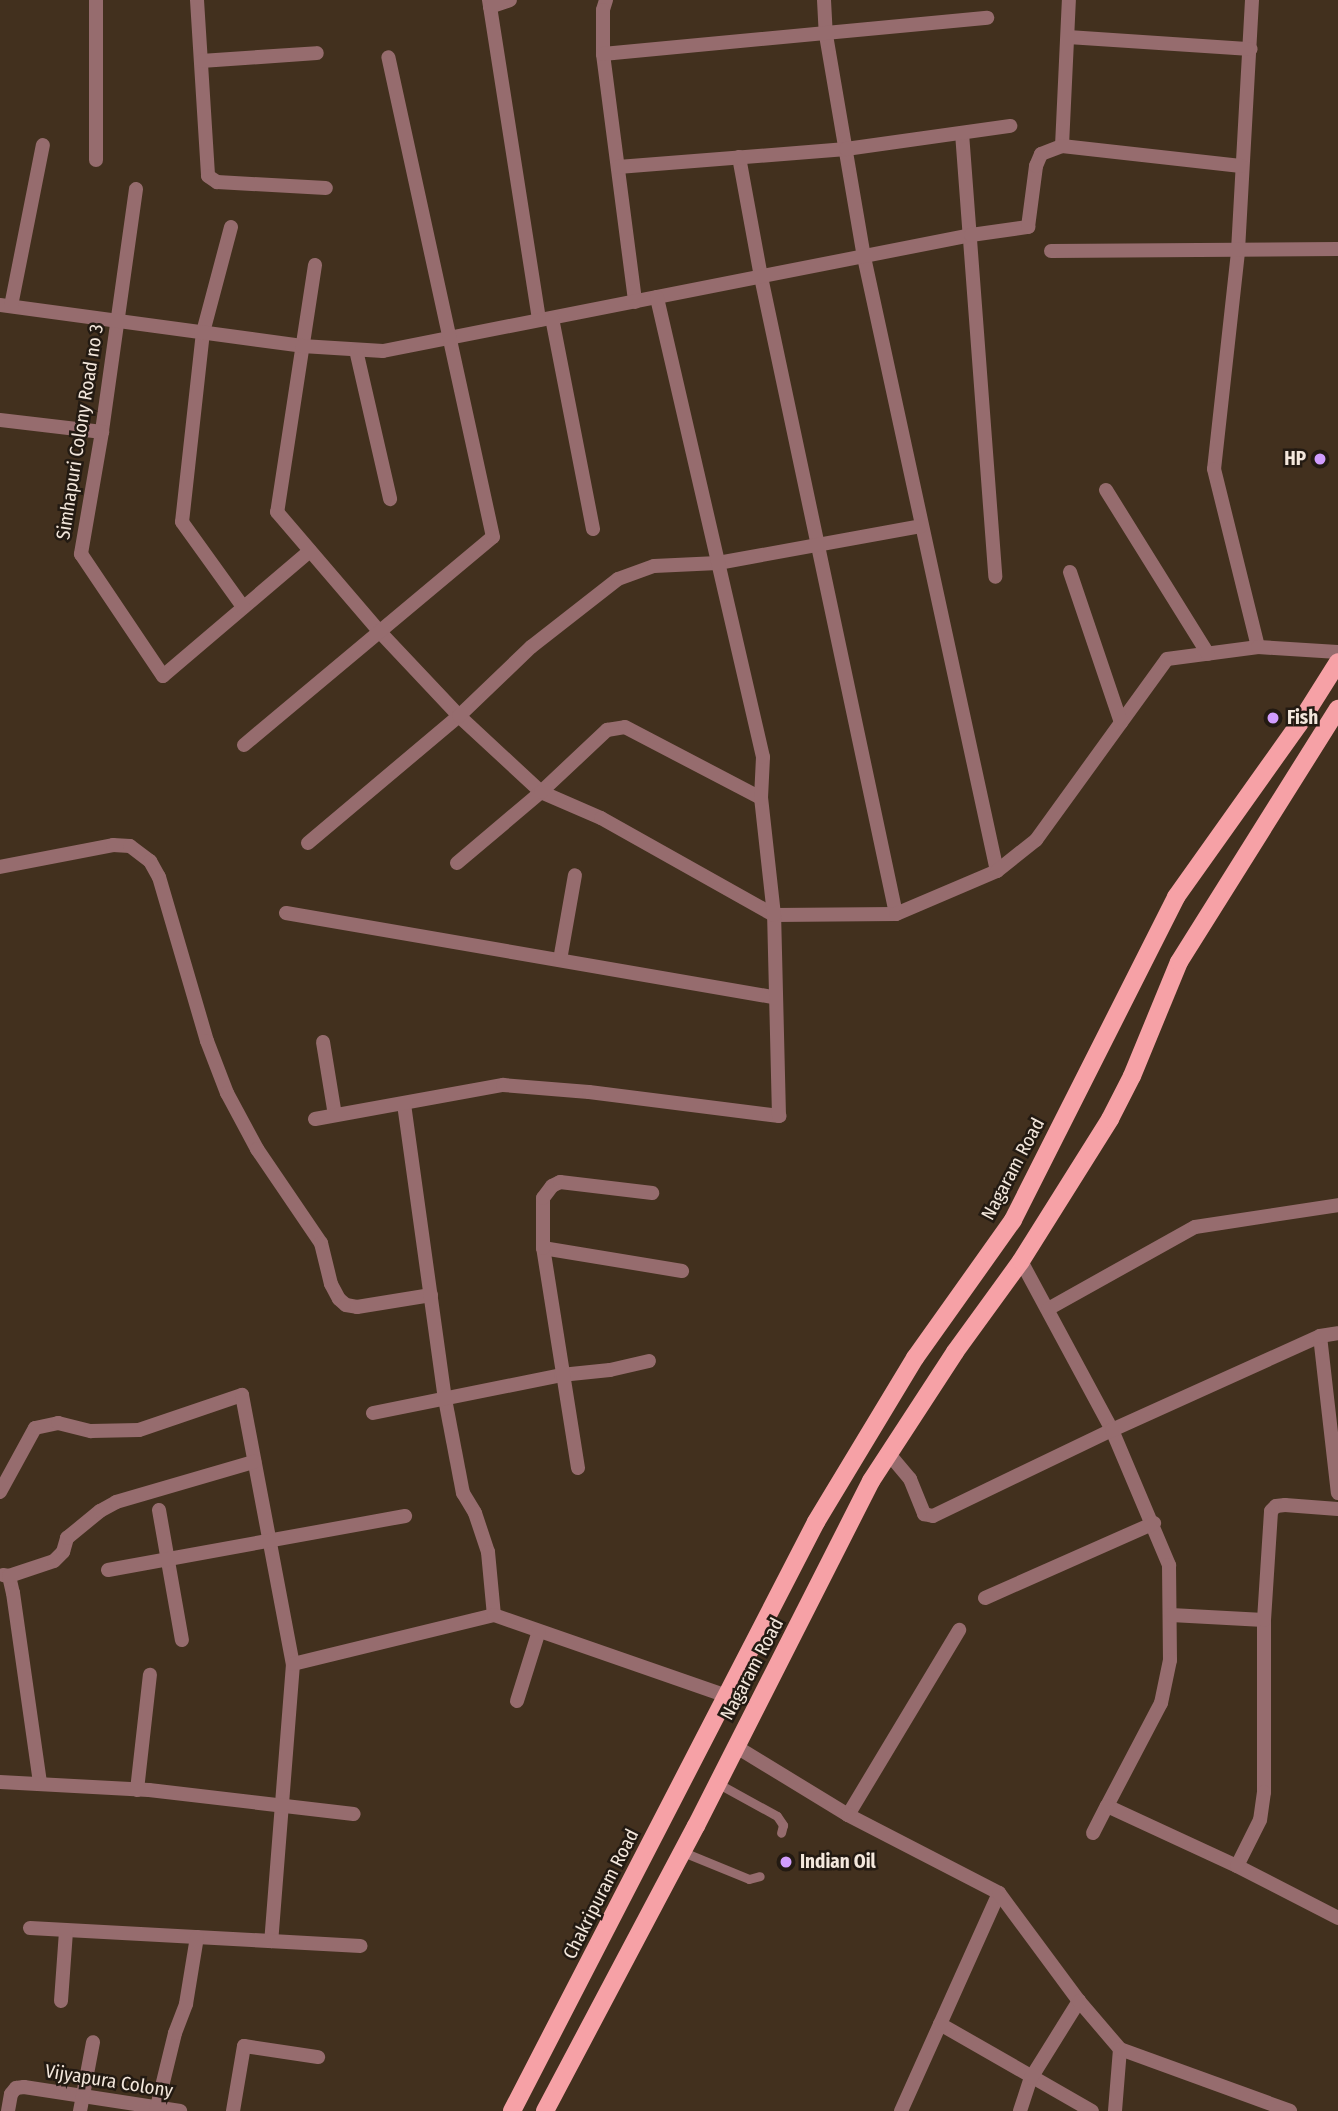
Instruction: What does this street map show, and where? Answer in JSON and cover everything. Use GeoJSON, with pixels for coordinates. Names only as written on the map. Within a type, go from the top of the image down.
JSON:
{"type":"FeatureCollection","features":[{"type":"Feature","properties":{"kind":"main road","name":"Nagaram Road"},"geometry":{"type":"LineString","coordinates":[[727,1696],[816,1522],[915,1358],[1013,1220],[1176,897],[1261,779],[1338,662]]}},
{"type":"Feature","properties":{"kind":"main road","name":"Nagaram Road"},"geometry":{"type":"LineString","coordinates":[[735,1746],[766,1691],[871,1481],[955,1352],[1021,1261],[1111,1119],[1180,962],[1283,793],[1335,718]]}},
{"type":"Feature","properties":{"kind":"main road"},"geometry":{"type":"LineString","coordinates":[[1261,779],[1283,793]]}},
{"type":"Feature","properties":{"kind":"main road","name":"Chakripuram Road"},"geometry":{"type":"LineString","coordinates":[[512,2111],[727,1696]]}},
{"type":"Feature","properties":{"kind":"main road"},"geometry":{"type":"LineString","coordinates":[[545,2111],[683,1852],[735,1746]]}},
{"type":"Feature","properties":{"kind":"street"},"geometry":{"type":"LineString","coordinates":[[96,0],[96,160]]}},
{"type":"Feature","properties":{"kind":"street"},"geometry":{"type":"LineString","coordinates":[[197,0],[208,176],[212,181],[326,188]]}},
{"type":"Feature","properties":{"kind":"street"},"geometry":{"type":"LineString","coordinates":[[510,0],[489,4],[546,319],[593,529]]}},
{"type":"Feature","properties":{"kind":"street"},"geometry":{"type":"LineString","coordinates":[[607,0],[603,10],[603,54],[635,302]]}},
{"type":"Feature","properties":{"kind":"street"},"geometry":{"type":"LineString","coordinates":[[824,0],[826,34],[864,257],[997,871]]}},
{"type":"Feature","properties":{"kind":"street"},"geometry":{"type":"LineString","coordinates":[[1062,146],[1069,0]]}},
{"type":"Feature","properties":{"kind":"street"},"geometry":{"type":"LineString","coordinates":[[1252,0],[1238,252],[1214,469],[1258,647]]}},
{"type":"Feature","properties":{"kind":"street"},"geometry":{"type":"LineString","coordinates":[[603,54],[987,19]]}},
{"type":"Feature","properties":{"kind":"street"},"geometry":{"type":"LineString","coordinates":[[1068,37],[1251,49]]}},
{"type":"Feature","properties":{"kind":"street"},"geometry":{"type":"LineString","coordinates":[[201,61],[317,53]]}},
{"type":"Feature","properties":{"kind":"street"},"geometry":{"type":"LineString","coordinates":[[244,745],[492,537],[388,57]]}},
{"type":"Feature","properties":{"kind":"street"},"geometry":{"type":"LineString","coordinates":[[618,167],[846,149],[1010,126]]}},
{"type":"Feature","properties":{"kind":"street"},"geometry":{"type":"LineString","coordinates":[[962,133],[995,577]]}},
{"type":"Feature","properties":{"kind":"street"},"geometry":{"type":"LineString","coordinates":[[43,145],[6,305],[303,346],[383,351],[971,235],[1028,228],[1036,166],[1041,154],[1062,146],[1241,166]]}},
{"type":"Feature","properties":{"kind":"street"},"geometry":{"type":"LineString","coordinates":[[739,158],[761,277],[896,914]]}},
{"type":"Feature","properties":{"kind":"street","name":"Simhapuri Colony Road no 3"},"geometry":{"type":"LineString","coordinates":[[136,189],[102,432],[81,554],[163,676],[310,551]]}},
{"type":"Feature","properties":{"kind":"street"},"geometry":{"type":"LineString","coordinates":[[231,227],[203,332],[181,522],[243,607]]}},
{"type":"Feature","properties":{"kind":"street"},"geometry":{"type":"LineString","coordinates":[[1051,251],[1338,250]]}},
{"type":"Feature","properties":{"kind":"street"},"geometry":{"type":"LineString","coordinates":[[315,265],[277,512],[379,631],[459,716],[541,792],[601,818],[774,915],[896,914],[997,871],[1036,839],[1167,660],[1258,647],[1338,652]]}},
{"type":"Feature","properties":{"kind":"street"},"geometry":{"type":"LineString","coordinates":[[315,1119],[503,1085],[589,1092],[779,1116],[774,915],[761,798],[763,757],[657,298]]}},
{"type":"Feature","properties":{"kind":"street"},"geometry":{"type":"LineString","coordinates":[[356,350],[390,499]]}},
{"type":"Feature","properties":{"kind":"street"},"geometry":{"type":"LineString","coordinates":[[0,420],[102,432]]}},
{"type":"Feature","properties":{"kind":"street"},"geometry":{"type":"LineString","coordinates":[[1106,490],[1208,654]]}},
{"type":"Feature","properties":{"kind":"street"},"geometry":{"type":"LineString","coordinates":[[308,843],[459,716],[531,647],[618,579],[654,566],[718,563],[921,526]]}},
{"type":"Feature","properties":{"kind":"street"},"geometry":{"type":"LineString","coordinates":[[1070,572],[1121,723]]}},
{"type":"Feature","properties":{"kind":"street"},"geometry":{"type":"LineString","coordinates":[[457,863],[541,792],[607,730],[625,727],[761,798]]}},
{"type":"Feature","properties":{"kind":"street"},"geometry":{"type":"LineString","coordinates":[[0,867],[113,845],[130,846],[150,861],[159,877],[207,1041],[227,1093],[257,1149],[321,1243],[331,1284],[340,1299],[346,1305],[357,1307],[431,1295]]}},
{"type":"Feature","properties":{"kind":"street"},"geometry":{"type":"LineString","coordinates":[[560,960],[575,875]]}},
{"type":"Feature","properties":{"kind":"street"},"geometry":{"type":"LineString","coordinates":[[286,913],[776,998]]}},
{"type":"Feature","properties":{"kind":"street"},"geometry":{"type":"LineString","coordinates":[[323,1042],[335,1115]]}},
{"type":"Feature","properties":{"kind":"street"},"geometry":{"type":"LineString","coordinates":[[404,1104],[445,1399],[463,1493],[475,1513],[488,1552],[494,1615]]}},
{"type":"Feature","properties":{"kind":"street"},"geometry":{"type":"LineString","coordinates":[[578,1468],[561,1375],[543,1248],[543,1198],[552,1186],[560,1182],[652,1193]]}},
{"type":"Feature","properties":{"kind":"street"},"geometry":{"type":"LineString","coordinates":[[1048,1309],[1195,1227],[1338,1205]]}},
{"type":"Feature","properties":{"kind":"street"},"geometry":{"type":"LineString","coordinates":[[543,1248],[681,1271]]}},
{"type":"Feature","properties":{"kind":"street"},"geometry":{"type":"LineString","coordinates":[[1021,1261],[1112,1430],[1154,1523],[1169,1565],[1170,1660],[1161,1703],[1093,1833]]}},
{"type":"Feature","properties":{"kind":"street"},"geometry":{"type":"LineString","coordinates":[[889,1454],[910,1479],[924,1514],[933,1517],[1112,1430],[1320,1336],[1338,1333]]}},
{"type":"Feature","properties":{"kind":"street"},"geometry":{"type":"LineString","coordinates":[[1320,1336],[1338,1493]]}},
{"type":"Feature","properties":{"kind":"street"},"geometry":{"type":"LineString","coordinates":[[373,1413],[561,1375],[610,1370],[649,1361]]}},
{"type":"Feature","properties":{"kind":"street"},"geometry":{"type":"LineString","coordinates":[[0,1492],[35,1428],[58,1423],[91,1431],[139,1430],[242,1395],[293,1664],[271,1941]]}},
{"type":"Feature","properties":{"kind":"street"},"geometry":{"type":"LineString","coordinates":[[40,1783],[5,1575],[54,1561],[63,1552],[67,1538],[100,1511],[116,1502],[254,1462]]}},
{"type":"Feature","properties":{"kind":"street"},"geometry":{"type":"LineString","coordinates":[[1237,1866],[1259,1820],[1264,1792],[1264,1620],[1271,1511],[1276,1506],[1285,1505],[1338,1509]]}},
{"type":"Feature","properties":{"kind":"street"},"geometry":{"type":"LineString","coordinates":[[159,1510],[182,1640]]}},
{"type":"Feature","properties":{"kind":"street"},"geometry":{"type":"LineString","coordinates":[[108,1570],[405,1517]]}},
{"type":"Feature","properties":{"kind":"street"},"geometry":{"type":"LineString","coordinates":[[985,1598],[1154,1523]]}},
{"type":"Feature","properties":{"kind":"street"},"geometry":{"type":"LineString","coordinates":[[293,1664],[494,1615],[727,1696]]}},
{"type":"Feature","properties":{"kind":"street"},"geometry":{"type":"LineString","coordinates":[[1171,1615],[1264,1620]]}},
{"type":"Feature","properties":{"kind":"street"},"geometry":{"type":"LineString","coordinates":[[848,1815],[959,1630]]}},
{"type":"Feature","properties":{"kind":"street"},"geometry":{"type":"LineString","coordinates":[[517,1700],[539,1631]]}},
{"type":"Feature","properties":{"kind":"street"},"geometry":{"type":"LineString","coordinates":[[137,1790],[150,1675]]}},
{"type":"Feature","properties":{"kind":"street"},"geometry":{"type":"LineString","coordinates":[[735,1746],[848,1815],[999,1893],[1079,2001],[1120,2049],[1290,2111]]}},
{"type":"Feature","properties":{"kind":"street"},"geometry":{"type":"LineString","coordinates":[[0,1782],[137,1790],[354,1814]]}},
{"type":"Feature","properties":{"kind":"street"},"geometry":{"type":"LineString","coordinates":[[1107,1806],[1237,1866],[1338,1918]]}},
{"type":"Feature","properties":{"kind":"street"},"geometry":{"type":"LineString","coordinates":[[901,2111],[999,1893]]}},
{"type":"Feature","properties":{"kind":"street"},"geometry":{"type":"LineString","coordinates":[[30,1928],[361,1946]]}},
{"type":"Feature","properties":{"kind":"street"},"geometry":{"type":"LineString","coordinates":[[61,2001],[66,1931]]}},
{"type":"Feature","properties":{"kind":"street"},"geometry":{"type":"LineString","coordinates":[[157,2108],[175,2033],[186,2004],[197,1937]]}},
{"type":"Feature","properties":{"kind":"street"},"geometry":{"type":"LineString","coordinates":[[1020,2111],[1031,2078],[1079,2001]]}},
{"type":"Feature","properties":{"kind":"street"},"geometry":{"type":"LineString","coordinates":[[940,2024],[1092,2111]]}},
{"type":"Feature","properties":{"kind":"street"},"geometry":{"type":"LineString","coordinates":[[80,2111],[93,2042]]}},
{"type":"Feature","properties":{"kind":"street"},"geometry":{"type":"LineString","coordinates":[[233,2111],[244,2046],[318,2057]]}},
{"type":"Feature","properties":{"kind":"street"},"geometry":{"type":"LineString","coordinates":[[1115,2111],[1120,2049]]}},
{"type":"Feature","properties":{"kind":"street","name":"Vijyapura Colony"},"geometry":{"type":"LineString","coordinates":[[8,2111],[16,2088],[82,2095],[180,2111]]}},
{"type":"Feature","properties":{"kind":"lane"},"geometry":{"type":"LineString","coordinates":[[718,1783],[777,1816],[783,1825],[781,1833]]}},
{"type":"Feature","properties":{"kind":"lane"},"geometry":{"type":"LineString","coordinates":[[683,1852],[750,1879],[760,1876]]}},
{"type":"Feature","properties":{"kind":"place","name":"HP"},"geometry":{"type":"Point","coordinates":[1320,459]}},
{"type":"Feature","properties":{"kind":"place","name":"Fish"},"geometry":{"type":"Point","coordinates":[1273,718]}},
{"type":"Feature","properties":{"kind":"place","name":"Indian Oil"},"geometry":{"type":"Point","coordinates":[786,1862]}}]}
